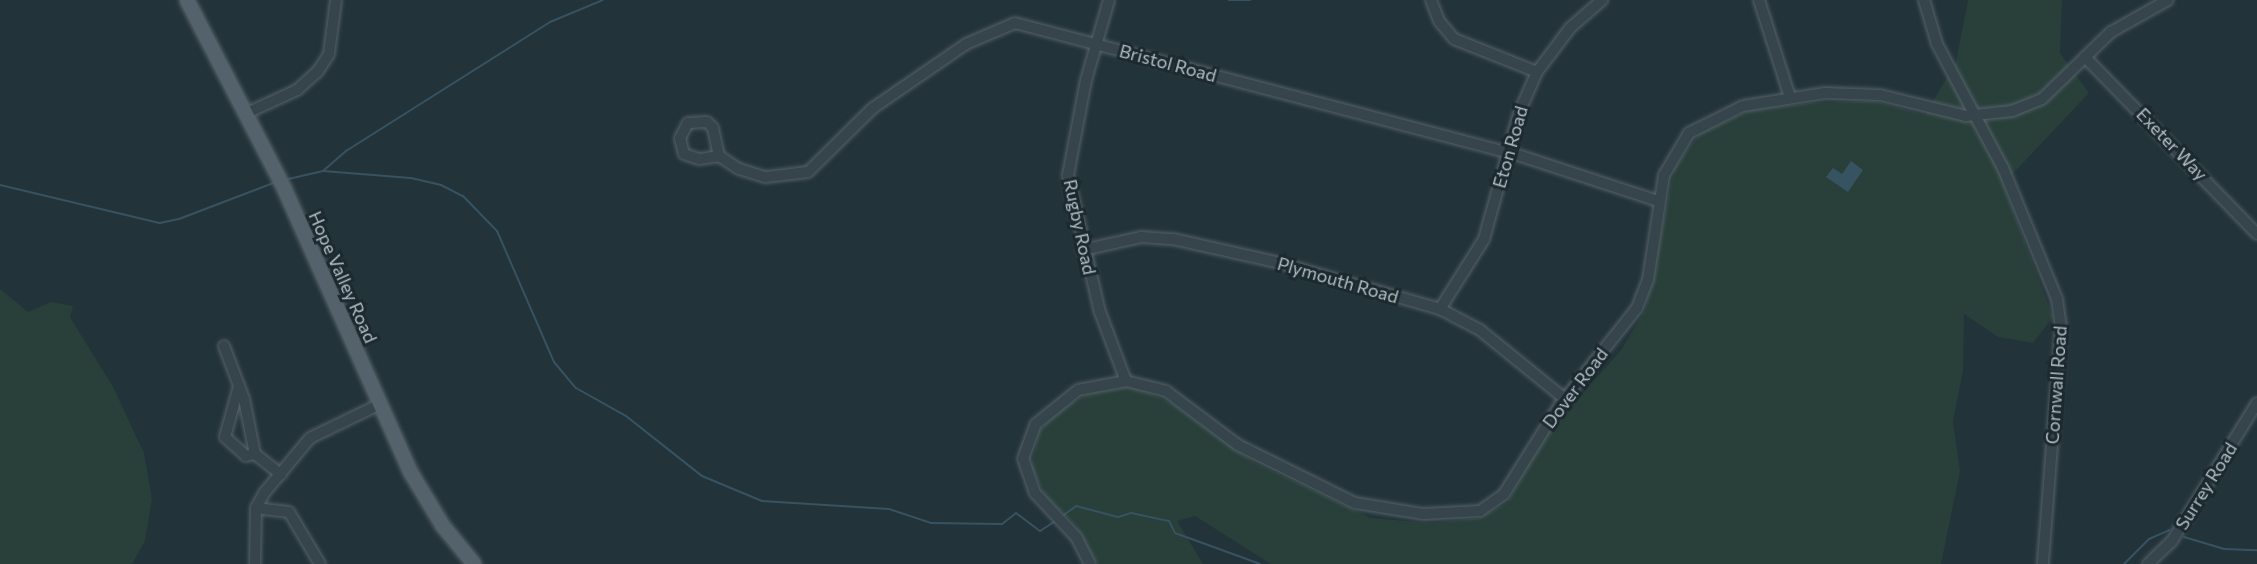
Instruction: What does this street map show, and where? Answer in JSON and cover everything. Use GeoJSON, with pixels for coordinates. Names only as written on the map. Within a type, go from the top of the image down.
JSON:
{"type":"FeatureCollection","features":[{"type":"Feature","properties":{"kind":"main road","name":"Hope Valley Road"},"geometry":{"type":"LineString","coordinates":[[187,0],[284,188],[380,404],[427,501],[474,564]]}},
{"type":"Feature","properties":{"kind":"street"},"geometry":{"type":"LineString","coordinates":[[247,113],[297,90],[318,71],[331,48],[336,0]]}},
{"type":"Feature","properties":{"kind":"street","name":"Rugby Road"},"geometry":{"type":"LineString","coordinates":[[1109,0],[1095,43],[1068,162],[1083,250],[1119,372],[1125,381]]}},
{"type":"Feature","properties":{"kind":"street"},"geometry":{"type":"LineString","coordinates":[[1431,0],[1439,21],[1454,39],[1538,72]]}},
{"type":"Feature","properties":{"kind":"street","name":"Eton Road"},"geometry":{"type":"LineString","coordinates":[[1440,309],[1484,239],[1519,112],[1538,72],[1570,28],[1602,0]]}},
{"type":"Feature","properties":{"kind":"street"},"geometry":{"type":"LineString","coordinates":[[1759,0],[1790,97]]}},
{"type":"Feature","properties":{"kind":"street","name":"Cornwall Road"},"geometry":{"type":"LineString","coordinates":[[1924,0],[1937,44],[1977,116],[2038,248],[2060,312],[2043,564]]}},
{"type":"Feature","properties":{"kind":"street","name":"Dover Road"},"geometry":{"type":"LineString","coordinates":[[1090,564],[1077,538],[1035,493],[1025,469],[1024,450],[1036,424],[1067,396],[1089,386],[1125,381],[1166,391],[1238,445],[1344,500],[1425,514],[1480,512],[1497,501],[1565,399],[1644,294],[1658,201],[1667,166],[1689,133],[1743,106],[1790,97],[1868,93],[1977,116],[2012,111],[2042,99],[2111,32],[2163,1]]}},
{"type":"Feature","properties":{"kind":"street","name":"Bristol Road"},"geometry":{"type":"LineString","coordinates":[[719,156],[766,177],[808,172],[873,108],[966,44],[1015,23],[1508,153],[1658,201]]}},
{"type":"Feature","properties":{"kind":"street","name":"Exeter Way"},"geometry":{"type":"LineString","coordinates":[[2085,57],[2257,234]]}},
{"type":"Feature","properties":{"kind":"street","name":"Plymouth Road"},"geometry":{"type":"LineString","coordinates":[[1083,250],[1141,237],[1173,239],[1276,262],[1440,309],[1480,330],[1565,399]]}},
{"type":"Feature","properties":{"kind":"street"},"geometry":{"type":"LineString","coordinates":[[224,346],[239,386],[255,454],[281,474]]}},
{"type":"Feature","properties":{"kind":"street"},"geometry":{"type":"LineString","coordinates":[[239,386],[225,437],[246,456],[255,454]]}},
{"type":"Feature","properties":{"kind":"street","name":"Surrey Road"},"geometry":{"type":"LineString","coordinates":[[2148,564],[2172,541],[2257,403]]}},
{"type":"Feature","properties":{"kind":"street"},"geometry":{"type":"LineString","coordinates":[[255,564],[256,508],[281,474],[310,438],[380,404]]}},
{"type":"Feature","properties":{"kind":"street"},"geometry":{"type":"LineString","coordinates":[[256,508],[289,512],[320,564]]}},
{"type":"Feature","properties":{"kind":"green space"},"geometry":{"type":"Polygon","coordinates":[[[1968,0],[2062,0],[2060,53],[2089,93],[2003,184],[2053,317],[2033,343],[1998,337],[1964,314],[1963,371],[1953,421],[1960,471],[1941,564],[1271,564],[1195,516],[1177,521],[1203,564],[1097,564],[1076,525],[1046,497],[1031,466],[1039,432],[1056,412],[1090,393],[1134,386],[1173,404],[1255,463],[1371,518],[1429,523],[1478,518],[1507,503],[1543,438],[1621,350],[1645,310],[1675,166],[1701,132],[1754,109],[1811,103],[1874,101],[1925,115],[1956,62],[1968,0]]]}},
{"type":"Feature","properties":{"kind":"green space"},"geometry":{"type":"Polygon","coordinates":[[[0,289],[28,312],[51,302],[73,306],[70,317],[113,387],[144,453],[152,499],[145,541],[132,564],[0,564],[0,289]]]}},
{"type":"Feature","properties":{"kind":"water"},"geometry":{"type":"Polygon","coordinates":[[[1851,161],[1863,170],[1848,192],[1826,177],[1833,168],[1842,174],[1851,161]]]}},
{"type":"Feature","properties":{"kind":"waterway"},"geometry":{"type":"LineString","coordinates":[[284,180],[323,171],[346,151],[550,22],[603,0]]}},
{"type":"Feature","properties":{"kind":"waterway"},"geometry":{"type":"LineString","coordinates":[[1229,0],[1250,0]]}},
{"type":"Feature","properties":{"kind":"waterway"},"geometry":{"type":"LineString","coordinates":[[323,171],[411,178],[441,185],[463,196],[497,231],[554,362],[576,388],[626,416],[702,476],[762,501],[889,509],[931,523],[1002,524],[1016,513],[1040,531],[1054,522]]}},
{"type":"Feature","properties":{"kind":"waterway"},"geometry":{"type":"LineString","coordinates":[[0,185],[160,223],[179,219],[276,182]]}},
{"type":"Feature","properties":{"kind":"waterway"},"geometry":{"type":"LineString","coordinates":[[1064,515],[1076,506],[1118,517],[1131,513],[1169,521],[1175,533],[1260,564]]}},
{"type":"Feature","properties":{"kind":"waterway"},"geometry":{"type":"LineString","coordinates":[[2124,564],[2149,539],[2169,530]]}},
{"type":"Feature","properties":{"kind":"waterway"},"geometry":{"type":"LineString","coordinates":[[2184,537],[2224,549],[2257,550]]}}]}
